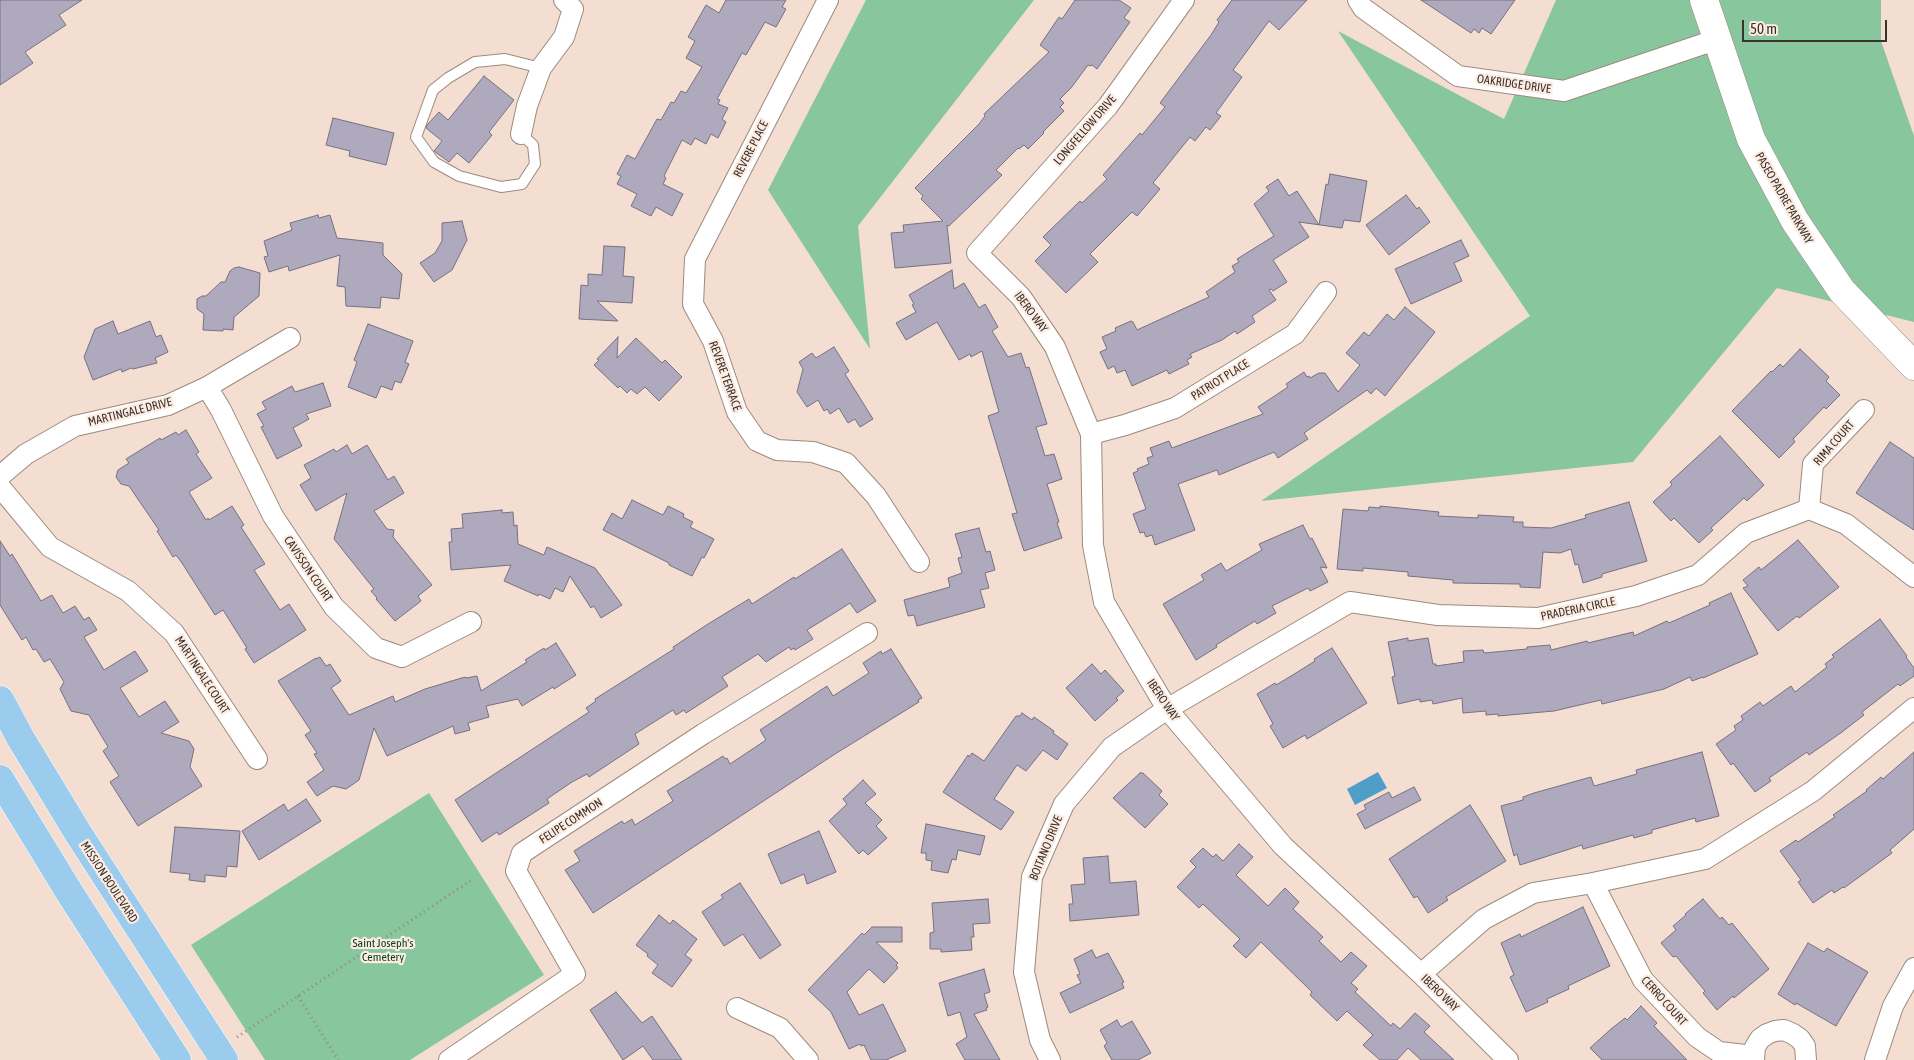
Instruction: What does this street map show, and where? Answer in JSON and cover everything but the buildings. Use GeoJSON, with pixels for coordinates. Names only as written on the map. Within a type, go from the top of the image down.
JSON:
{"type":"FeatureCollection","features":[{"type":"Feature","properties":{"kind":"main road","name":"PASEO PADRE PARKWAY"},"geometry":{"type":"LineString","coordinates":[[1704,0],[1751,139],[1795,221],[1842,291],[1914,366]]}},
{"type":"Feature","properties":{"kind":"main road","name":"MISSION BOULEVARD"},"geometry":{"type":"LineString","coordinates":[[0,700],[78,834],[224,1060]]}},
{"type":"Feature","properties":{"kind":"main road"},"geometry":{"type":"LineString","coordinates":[[0,779],[177,1060]]}},
{"type":"Feature","properties":{"kind":"street"},"geometry":{"type":"LineString","coordinates":[[521,134],[527,106],[541,68],[564,37],[573,9],[564,0]]}},
{"type":"Feature","properties":{"kind":"street","name":"REVERE PLACE"},"geometry":{"type":"LineString","coordinates":[[693,304],[695,259],[828,0]]}},
{"type":"Feature","properties":{"kind":"street","name":"LONGFELLOW DRIVE"},"geometry":{"type":"LineString","coordinates":[[977,253],[1108,106],[1184,0]]}},
{"type":"Feature","properties":{"kind":"street","name":"OAKRIDGE DRIVE"},"geometry":{"type":"LineString","coordinates":[[1358,0],[1363,8],[1458,76],[1564,91],[1718,39]]}},
{"type":"Feature","properties":{"kind":"street","name":"IBERO WAY"},"geometry":{"type":"LineString","coordinates":[[977,253],[1021,296],[1056,347],[1091,434],[1094,545],[1104,602],[1167,709],[1283,846],[1421,974],[1508,1060]]}},
{"type":"Feature","properties":{"kind":"street","name":"PATRIOT PLACE"},"geometry":{"type":"LineString","coordinates":[[1091,434],[1125,425],[1174,408],[1295,334],[1326,292]]}},
{"type":"Feature","properties":{"kind":"street","name":"REVERE TERRACE"},"geometry":{"type":"LineString","coordinates":[[693,304],[713,340],[737,412],[757,441],[777,450],[813,452],[846,463],[876,496],[919,562]]}},
{"type":"Feature","properties":{"kind":"street","name":"MARTINGALE DRIVE"},"geometry":{"type":"LineString","coordinates":[[0,476],[26,454],[75,426],[168,405],[207,387],[290,338]]}},
{"type":"Feature","properties":{"kind":"street","name":"CAVISSON COURT"},"geometry":{"type":"LineString","coordinates":[[207,387],[221,410],[272,516],[334,607],[376,648],[402,658],[471,622]]}},
{"type":"Feature","properties":{"kind":"street","name":"RIMA COURT"},"geometry":{"type":"LineString","coordinates":[[1809,509],[1813,464],[1864,410]]}},
{"type":"Feature","properties":{"kind":"street","name":"MARTINGALE COURT"},"geometry":{"type":"LineString","coordinates":[[0,487],[50,547],[128,590],[174,633],[257,759]]}},
{"type":"Feature","properties":{"kind":"street"},"geometry":{"type":"LineString","coordinates":[[1809,509],[1846,524],[1914,577]]}},
{"type":"Feature","properties":{"kind":"street","name":"PRADERIA CIRCLE"},"geometry":{"type":"LineString","coordinates":[[1167,709],[1350,602],[1438,616],[1538,618],[1636,596],[1698,575],[1746,533],[1809,509]]}},
{"type":"Feature","properties":{"kind":"street","name":"FELIPE COMMON"},"geometry":{"type":"LineString","coordinates":[[448,1060],[575,974],[516,872],[522,853],[703,734],[867,633]]}},
{"type":"Feature","properties":{"kind":"street"},"geometry":{"type":"LineString","coordinates":[[1421,974],[1484,919],[1533,893],[1593,883],[1705,858],[1813,791],[1914,708]]}},
{"type":"Feature","properties":{"kind":"street","name":"BOITANO DRIVE"},"geometry":{"type":"LineString","coordinates":[[1050,1060],[1040,1040],[1024,972],[1032,877],[1064,804],[1112,747],[1167,709]]}},
{"type":"Feature","properties":{"kind":"street","name":"CERRO COURT"},"geometry":{"type":"LineString","coordinates":[[1593,883],[1642,980],[1697,1037],[1719,1052],[1754,1058],[1760,1039],[1767,1034],[1784,1030],[1800,1039],[1804,1046],[1806,1060]]}},
{"type":"Feature","properties":{"kind":"street"},"geometry":{"type":"LineString","coordinates":[[1875,1060],[1893,1006],[1914,968]]}},
{"type":"Feature","properties":{"kind":"street"},"geometry":{"type":"LineString","coordinates":[[737,1008],[780,1028],[808,1060]]}},
{"type":"Feature","properties":{"kind":"lane"},"geometry":{"type":"LineString","coordinates":[[521,134],[533,145],[535,164],[522,184],[501,187],[459,176],[434,162],[416,137],[433,90],[448,78],[475,62],[504,59],[541,68]]}},
{"type":"Feature","properties":{"kind":"path"},"geometry":{"type":"LineString","coordinates":[[237,1037],[473,879]]}},
{"type":"Feature","properties":{"kind":"path"},"geometry":{"type":"LineString","coordinates":[[298,996],[338,1060]]}},
{"type":"Feature","properties":{"kind":"green space"},"geometry":{"type":"Polygon","coordinates":[[[866,0],[1034,0],[858,226],[870,349],[768,190],[866,0]]]}},
{"type":"Feature","properties":{"kind":"green space"},"geometry":{"type":"Polygon","coordinates":[[[1556,0],[1881,0],[1881,41],[1914,136],[1914,322],[1777,288],[1633,462],[1261,501],[1530,316],[1338,31],[1504,119],[1556,0]]]}},
{"type":"Feature","properties":{"kind":"green space","name":"Saint Joseph's Cemetery"},"geometry":{"type":"Polygon","coordinates":[[[429,793],[544,975],[410,1060],[265,1060],[191,945],[429,793]]]}},
{"type":"Feature","properties":{"kind":"water"},"geometry":{"type":"Polygon","coordinates":[[[1378,772],[1387,788],[1355,805],[1347,789],[1378,772]]]}}]}
